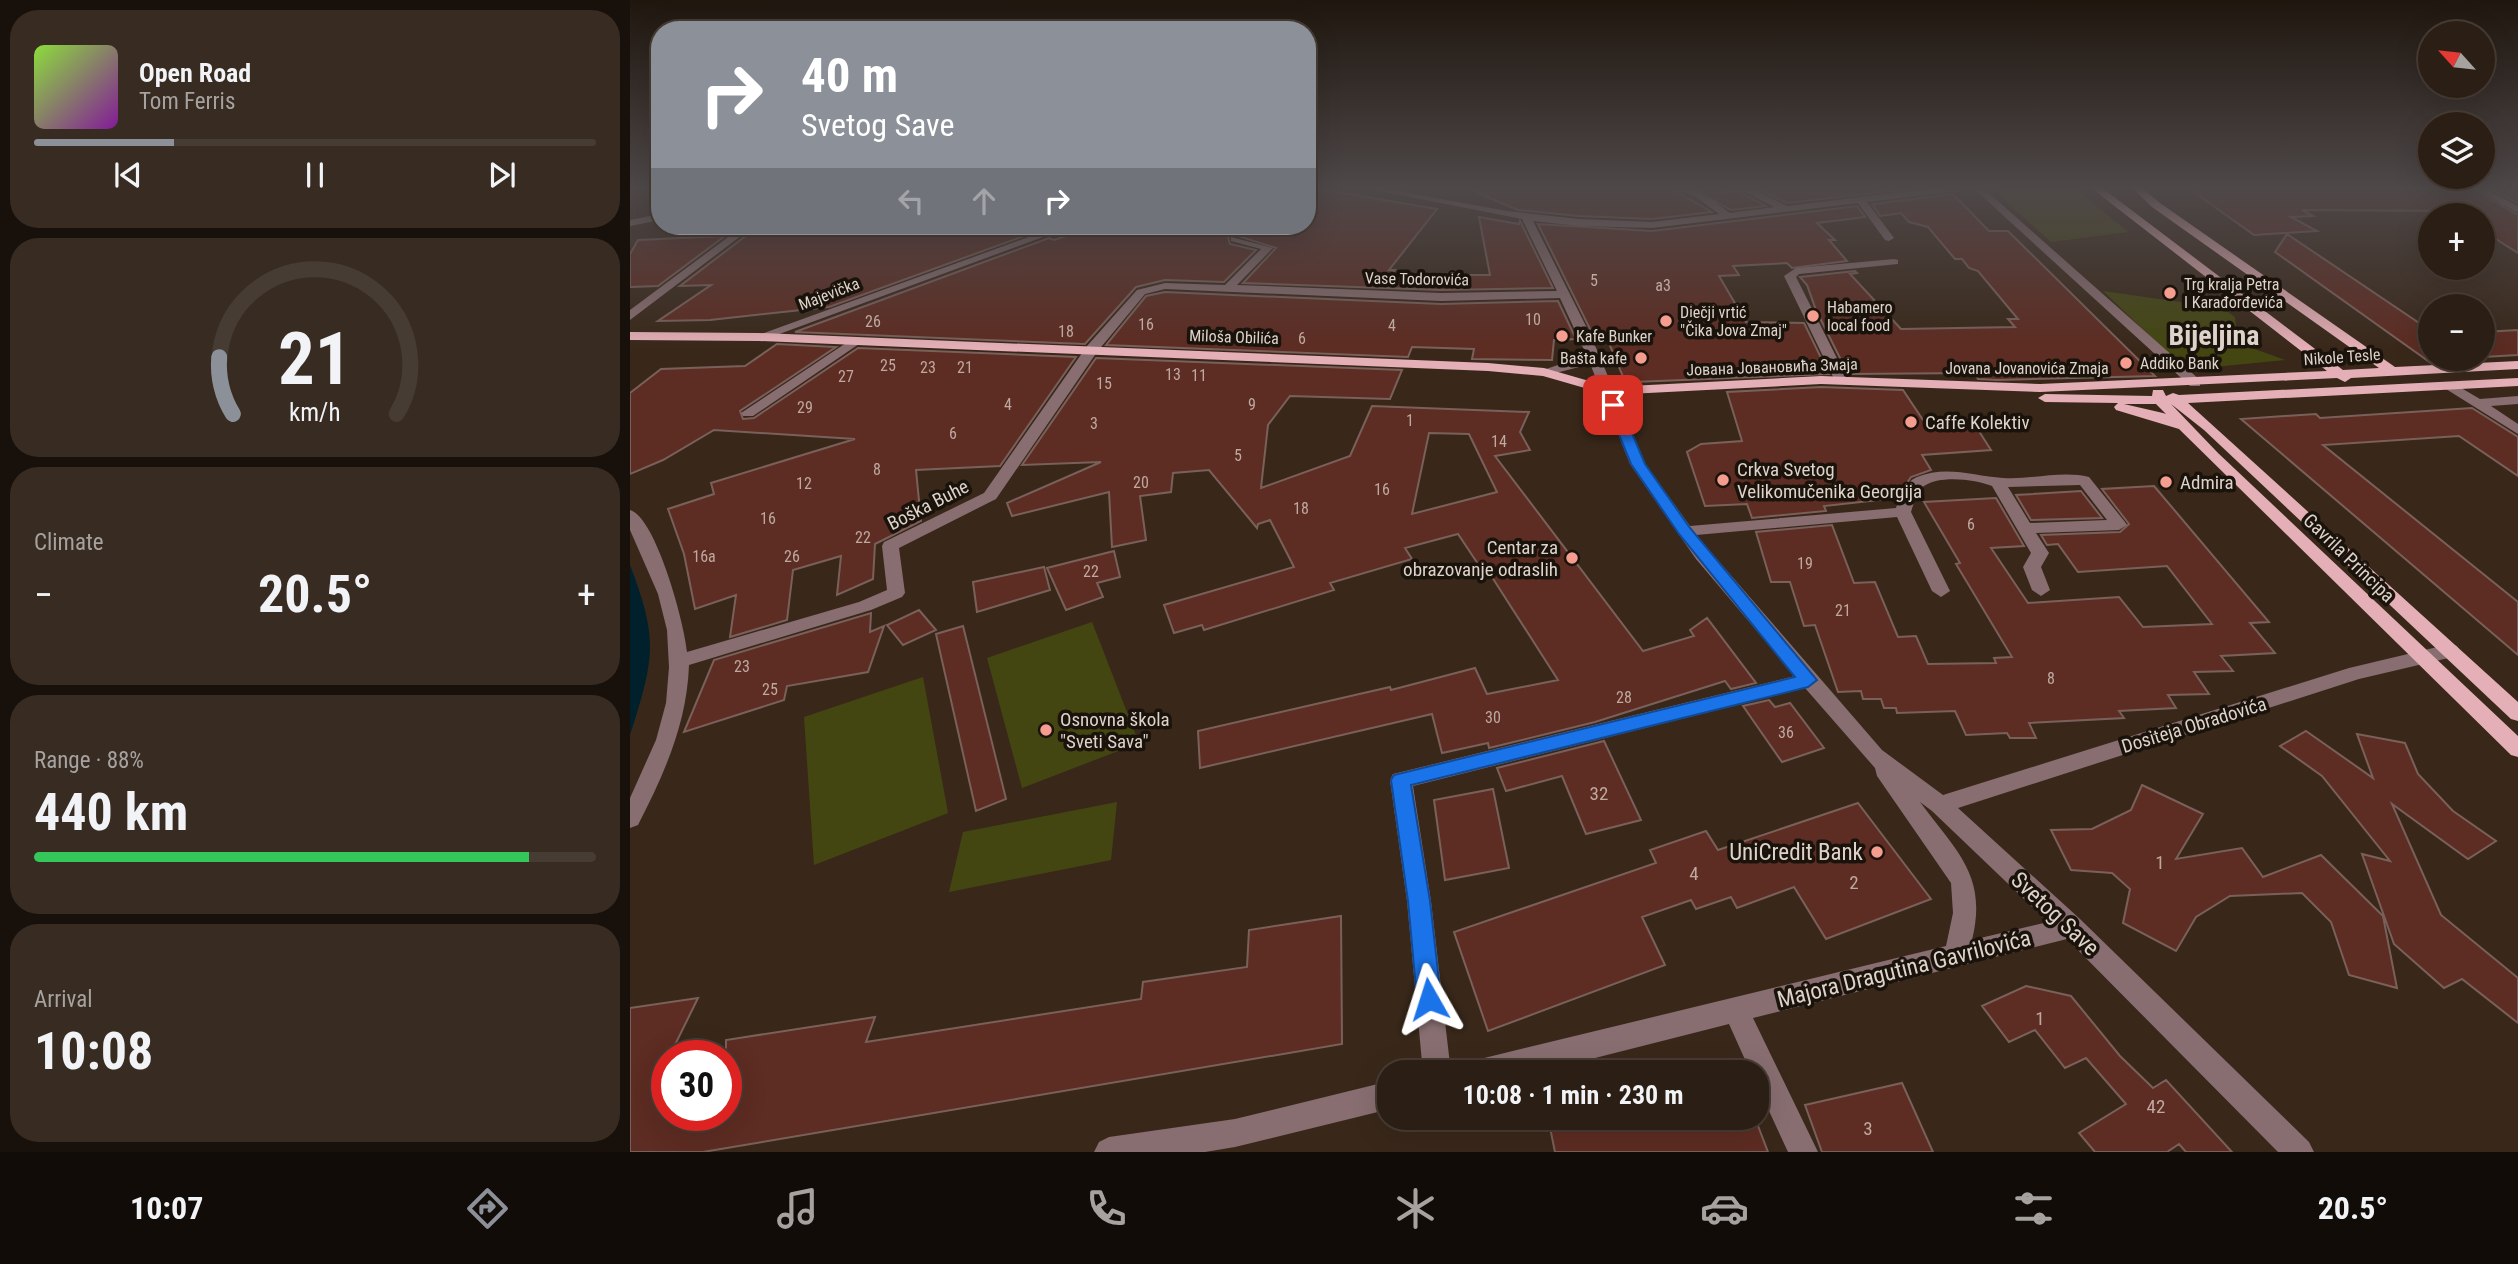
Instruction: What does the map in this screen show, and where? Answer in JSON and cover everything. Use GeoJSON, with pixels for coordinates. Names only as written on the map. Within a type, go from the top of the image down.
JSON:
{"type":"FeatureCollection","features":[{"type":"Feature","properties":{"kind":"main road"},"geometry":{"type":"LineString","coordinates":[[2166,241],[2362,391]]}},
{"type":"Feature","properties":{"kind":"main road"},"geometry":{"type":"LineString","coordinates":[[2207,241],[2417,388]]}},
{"type":"Feature","properties":{"kind":"main road","name":"Miloša Obilića"},"geometry":{"type":"LineString","coordinates":[[630,336],[759,337],[1461,365],[1544,372],[1609,391]]}},
{"type":"Feature","properties":{"kind":"main road","name":"Nikole Tesle"},"geometry":{"type":"LineString","coordinates":[[2166,394],[2195,383],[2518,365]]}},
{"type":"Feature","properties":{"kind":"main road","name":"Јована Јовановића Змаја"},"geometry":{"type":"LineString","coordinates":[[1609,391],[1841,380],[1938,385]]}},
{"type":"Feature","properties":{"kind":"main road","name":"Nikole Tesle"},"geometry":{"type":"LineString","coordinates":[[2166,394],[2230,397],[2518,382]]}},
{"type":"Feature","properties":{"kind":"main road","name":"Jovana Jovanovića Zmaja"},"geometry":{"type":"LineString","coordinates":[[1938,385],[2130,385]]}},
{"type":"Feature","properties":{"kind":"main road","name":"Jovana Jovanovića Zmaja"},"geometry":{"type":"LineString","coordinates":[[1938,385],[1990,394],[2072,399],[2166,394]]}},
{"type":"Feature","properties":{"kind":"main road","name":"Gavrila Principa"},"geometry":{"type":"LineString","coordinates":[[2130,385],[2166,394],[2209,427],[2518,714]]}},
{"type":"Feature","properties":{"kind":"main road","name":"Gavrila Principa"},"geometry":{"type":"LineString","coordinates":[[2166,394],[2185,428],[2518,749]]}},
{"type":"Feature","properties":{"kind":"main road"},"geometry":{"type":"LineString","coordinates":[[2209,427],[2211,407],[2230,397]]}},
{"type":"Feature","properties":{"kind":"main road"},"geometry":{"type":"LineString","coordinates":[[2072,399],[2135,410],[2185,428]]}},
{"type":"Feature","properties":{"kind":"street"},"geometry":{"type":"LineString","coordinates":[[630,316],[729,241]]}},
{"type":"Feature","properties":{"kind":"street","name":"Majevička"},"geometry":{"type":"LineString","coordinates":[[759,337],[1027,241]]}},
{"type":"Feature","properties":{"kind":"street"},"geometry":{"type":"LineString","coordinates":[[1228,288],[1268,248],[1241,241]]}},
{"type":"Feature","properties":{"kind":"street","name":"Svetog Save"},"geometry":{"type":"LineString","coordinates":[[1549,241],[1563,294],[1609,391],[1638,464],[1684,531],[1875,756],[1940,805],[2071,928],[2299,1152]]}},
{"type":"Feature","properties":{"kind":"street"},"geometry":{"type":"LineString","coordinates":[[2038,241],[2195,383]]}},
{"type":"Feature","properties":{"kind":"street"},"geometry":{"type":"LineString","coordinates":[[1841,380],[1790,276],[1796,271],[1894,262]]}},
{"type":"Feature","properties":{"kind":"street","name":"Vase Todorovića"},"geometry":{"type":"LineString","coordinates":[[1092,349],[1141,292],[1149,288],[1228,288],[1441,297],[1563,294]]}},
{"type":"Feature","properties":{"kind":"street"},"geometry":{"type":"LineString","coordinates":[[748,413],[855,341]]}},
{"type":"Feature","properties":{"kind":"street","name":"Boška Buhe"},"geometry":{"type":"LineString","coordinates":[[682,660],[865,606],[896,593],[890,545],[990,496],[1092,349]]}},
{"type":"Feature","properties":{"kind":"street"},"geometry":{"type":"LineString","coordinates":[[1544,372],[1578,363],[1592,353]]}},
{"type":"Feature","properties":{"kind":"street"},"geometry":{"type":"LineString","coordinates":[[2451,386],[2518,430]]}},
{"type":"Feature","properties":{"kind":"street"},"geometry":{"type":"LineString","coordinates":[[2477,403],[2518,400]]}},
{"type":"Feature","properties":{"kind":"street"},"geometry":{"type":"LineString","coordinates":[[1941,591],[1903,512],[1910,493],[1926,479],[1990,477],[1998,483],[2040,553],[2032,568],[2040,590]]}},
{"type":"Feature","properties":{"kind":"street"},"geometry":{"type":"LineString","coordinates":[[1998,483],[2084,480],[2119,525],[2026,528]]}},
{"type":"Feature","properties":{"kind":"street"},"geometry":{"type":"LineString","coordinates":[[1684,531],[1903,512]]}},
{"type":"Feature","properties":{"kind":"street"},"geometry":{"type":"LineString","coordinates":[[630,515],[651,550],[673,604],[682,660],[668,734],[644,795],[630,819]]}},
{"type":"Feature","properties":{"kind":"street","name":"Dositeja Obradovića"},"geometry":{"type":"LineString","coordinates":[[1940,805],[2356,673],[2450,651]]}},
{"type":"Feature","properties":{"kind":"street"},"geometry":{"type":"LineString","coordinates":[[1436,1060],[1419,901],[1401,780],[1808,680]]}},
{"type":"Feature","properties":{"kind":"street"},"geometry":{"type":"LineString","coordinates":[[1875,756],[1958,872],[1967,890],[1968,907],[1956,956]]}},
{"type":"Feature","properties":{"kind":"street","name":"Majora Dragutina Gavrilovića"},"geometry":{"type":"LineString","coordinates":[[1533,1060],[2071,928]]}},
{"type":"Feature","properties":{"kind":"street"},"geometry":{"type":"LineString","coordinates":[[1736,1010],[1803,1152]]}},
{"type":"Feature","properties":{"kind":"street"},"geometry":{"type":"LineString","coordinates":[[1109,1152],[1233,1142],[1377,1099]]}},
{"type":"Feature","properties":{"kind":"shaded area"},"geometry":{"type":"Polygon","coordinates":[[[2103,291],[2222,308],[2235,317],[2238,343],[2285,360],[2214,367],[2180,365],[2103,291]]]}},
{"type":"Feature","properties":{"kind":"shaded area"},"geometry":{"type":"Polygon","coordinates":[[[1092,622],[1139,743],[1022,788],[987,658],[1092,622]]]}},
{"type":"Feature","properties":{"kind":"shaded area"},"geometry":{"type":"Polygon","coordinates":[[[923,677],[948,813],[814,865],[804,717],[923,677]]]}},
{"type":"Feature","properties":{"kind":"shaded area"},"geometry":{"type":"Polygon","coordinates":[[[1117,802],[1111,860],[949,892],[963,832],[1117,802]]]}},
{"type":"Feature","properties":{"kind":"water"},"geometry":{"type":"Polygon","coordinates":[[[630,565],[646,613],[650,650],[644,687],[630,735],[630,565]]]}},
{"type":"Feature","properties":{"kind":"building"},"geometry":{"type":"Polygon","coordinates":[[[638,241],[719,241],[658,286],[630,287],[630,254],[638,241]]]}},
{"type":"Feature","properties":{"kind":"building"},"geometry":{"type":"Polygon","coordinates":[[[739,241],[1011,241],[829,307],[710,320],[658,321],[711,285],[680,286],[739,241]]]}},
{"type":"Feature","properties":{"kind":"building"},"geometry":{"type":"Polygon","coordinates":[[[1042,241],[1229,241],[1230,244],[1256,250],[1224,282],[1165,280],[1136,287],[1085,344],[795,332],[1042,241]]]}},
{"type":"Feature","properties":{"kind":"building"},"geometry":{"type":"Polygon","coordinates":[[[1253,241],[1412,241],[1389,270],[1395,270],[1392,275],[1490,275],[1484,241],[1530,241],[1553,288],[1441,290],[1243,283],[1276,248],[1253,241]]]}},
{"type":"Feature","properties":{"kind":"building"},"geometry":{"type":"Polygon","coordinates":[[[1546,241],[1830,241],[1847,261],[1792,268],[1787,263],[1733,266],[1739,275],[1719,276],[1746,322],[1804,323],[1829,374],[1634,382],[1624,379],[1606,336],[1594,337],[1546,241]]]}},
{"type":"Feature","properties":{"kind":"building"},"geometry":{"type":"Polygon","coordinates":[[[1940,241],[2018,241],[2155,376],[1997,380],[1978,379],[1974,373],[1848,374],[1816,310],[1807,285],[1800,277],[1855,271],[1857,273],[1850,274],[1901,329],[2015,327],[2008,319],[2018,319],[1978,271],[1969,268],[1962,259],[1955,259],[1940,241]]]}},
{"type":"Feature","properties":{"kind":"building"},"geometry":{"type":"Polygon","coordinates":[[[2282,241],[2297,241],[2418,322],[2418,354],[2275,252],[2282,241]]]}},
{"type":"Feature","properties":{"kind":"building"},"geometry":{"type":"Polygon","coordinates":[[[2499,241],[2518,241],[2518,253],[2499,241]]]}},
{"type":"Feature","properties":{"kind":"building"},"geometry":{"type":"Polygon","coordinates":[[[1165,292],[1441,304],[1558,301],[1576,339],[1554,340],[1552,360],[1472,359],[1474,349],[1412,347],[1408,357],[1106,345],[1146,296],[1165,292]]]}},
{"type":"Feature","properties":{"kind":"building"},"geometry":{"type":"Polygon","coordinates":[[[2518,330],[2518,355],[2495,356],[2495,331],[2518,330]]]}},
{"type":"Feature","properties":{"kind":"building"},"geometry":{"type":"Polygon","coordinates":[[[777,344],[836,347],[740,411],[743,419],[754,418],[858,348],[1076,357],[1000,466],[916,470],[921,521],[875,544],[873,579],[837,595],[841,556],[793,570],[787,620],[730,637],[736,595],[695,609],[684,554],[668,509],[714,494],[711,483],[855,439],[714,430],[663,460],[630,474],[630,393],[661,369],[745,366],[777,344]]]}},
{"type":"Feature","properties":{"kind":"building"},"geometry":{"type":"Polygon","coordinates":[[[1096,358],[1402,370],[1390,399],[1290,396],[1268,425],[1261,488],[1350,456],[1372,406],[1529,412],[1520,432],[1530,450],[1495,456],[1643,651],[1694,636],[1690,630],[1707,618],[1756,683],[1731,689],[1725,681],[1595,722],[1489,748],[1488,743],[1442,753],[1432,714],[1200,768],[1198,731],[1390,687],[1391,690],[1475,668],[1487,694],[1558,680],[1483,563],[1478,564],[1458,534],[1405,548],[1412,559],[1330,583],[1334,590],[1204,630],[1202,625],[1174,633],[1164,605],[1294,567],[1270,520],[1258,524],[1257,528],[1209,470],[1173,473],[1171,492],[1140,496],[1146,540],[1112,547],[1109,492],[1012,516],[1007,503],[1101,462],[1022,465],[1096,358]],[[1429,433],[1412,514],[1497,492],[1469,434],[1429,433]]]}},
{"type":"Feature","properties":{"kind":"building"},"geometry":{"type":"Polygon","coordinates":[[[1821,387],[1903,390],[1923,420],[1934,420],[1938,426],[1975,425],[1991,450],[1922,455],[1931,470],[1911,477],[1897,498],[1824,506],[1826,511],[1752,518],[1747,504],[1705,506],[1687,452],[1701,444],[1742,441],[1727,392],[1821,387]]]}},
{"type":"Feature","properties":{"kind":"building"},"geometry":{"type":"Polygon","coordinates":[[[2472,408],[2518,437],[2518,476],[2459,436],[2323,445],[2518,602],[2518,655],[2241,419],[2316,414],[2320,418],[2472,408]]]}},
{"type":"Feature","properties":{"kind":"building"},"geometry":{"type":"Polygon","coordinates":[[[2154,486],[2269,622],[2250,623],[2275,653],[2221,656],[2233,671],[2194,672],[2209,694],[2168,695],[2176,708],[2119,711],[2124,718],[2029,723],[2036,738],[2010,738],[2007,733],[1966,735],[1955,711],[1897,713],[1896,708],[1884,708],[1881,699],[1863,699],[1861,691],[1838,692],[1815,625],[1804,626],[1790,582],[1771,582],[1756,532],[1832,525],[1854,583],[1875,582],[1898,637],[1916,636],[1928,664],[1996,663],[1994,658],[2012,657],[1956,564],[1960,563],[1924,502],[1996,498],[2024,546],[1991,548],[2028,603],[2119,597],[2143,627],[2212,624],[2167,566],[2078,572],[2058,544],[2047,545],[2041,535],[2120,532],[2129,524],[2102,489],[2154,486]]]}},
{"type":"Feature","properties":{"kind":"building"},"geometry":{"type":"Polygon","coordinates":[[[2081,491],[2102,518],[2031,520],[2016,495],[2081,491]]]}},
{"type":"Feature","properties":{"kind":"building"},"geometry":{"type":"Polygon","coordinates":[[[1114,551],[1120,577],[1097,583],[1103,597],[1066,610],[1047,568],[1114,551]]]}},
{"type":"Feature","properties":{"kind":"building"},"geometry":{"type":"Polygon","coordinates":[[[1044,567],[1050,590],[977,612],[973,582],[1044,567]]]}},
{"type":"Feature","properties":{"kind":"building"},"geometry":{"type":"Polygon","coordinates":[[[919,610],[936,630],[903,645],[887,625],[919,610]]]}},
{"type":"Feature","properties":{"kind":"building"},"geometry":{"type":"Polygon","coordinates":[[[871,613],[870,632],[884,626],[868,672],[787,686],[784,700],[684,732],[714,660],[871,613]]]}},
{"type":"Feature","properties":{"kind":"building"},"geometry":{"type":"Polygon","coordinates":[[[963,626],[1006,799],[976,811],[936,634],[963,626]]]}},
{"type":"Feature","properties":{"kind":"building"},"geometry":{"type":"Polygon","coordinates":[[[1769,700],[1775,707],[1790,703],[1824,748],[1782,762],[1743,706],[1769,700]]]}},
{"type":"Feature","properties":{"kind":"building"},"geometry":{"type":"Polygon","coordinates":[[[2306,731],[2373,778],[2357,734],[2405,743],[2418,774],[2453,811],[2496,841],[2468,859],[2392,804],[2441,915],[2518,978],[2518,1023],[2462,979],[2444,988],[2394,944],[2362,854],[2390,861],[2322,776],[2280,746],[2306,731]]]}},
{"type":"Feature","properties":{"kind":"building"},"geometry":{"type":"Polygon","coordinates":[[[1604,741],[1641,820],[1586,834],[1562,776],[1506,791],[1497,768],[1604,741]]]}},
{"type":"Feature","properties":{"kind":"building"},"geometry":{"type":"Polygon","coordinates":[[[2142,785],[2203,814],[2176,859],[2242,848],[2263,877],[2321,855],[2383,916],[2397,988],[2349,975],[2331,922],[2302,893],[2230,896],[2196,917],[2176,951],[2123,923],[2130,889],[2112,873],[2071,870],[2051,830],[2092,829],[2131,810],[2142,785]]]}},
{"type":"Feature","properties":{"kind":"building"},"geometry":{"type":"Polygon","coordinates":[[[1493,789],[1509,868],[1445,880],[1434,800],[1493,789]]]}},
{"type":"Feature","properties":{"kind":"building"},"geometry":{"type":"Polygon","coordinates":[[[1858,803],[1931,899],[1826,939],[1794,887],[1737,908],[1731,897],[1696,909],[1691,900],[1642,917],[1665,965],[1488,1031],[1454,932],[1656,863],[1650,850],[1706,831],[1718,850],[1858,803]]]}},
{"type":"Feature","properties":{"kind":"building"},"geometry":{"type":"Polygon","coordinates":[[[1341,916],[1342,1044],[703,1152],[630,1152],[630,1008],[698,998],[677,1040],[651,1040],[651,1131],[742,1131],[742,1040],[726,1040],[875,1017],[866,1042],[1141,999],[1143,982],[1247,967],[1249,930],[1341,916]]]}},
{"type":"Feature","properties":{"kind":"building"},"geometry":{"type":"Polygon","coordinates":[[[2026,986],[2071,996],[2120,1056],[2153,1088],[2166,1080],[2232,1152],[2186,1152],[2179,1144],[2167,1152],[2095,1152],[2079,1133],[2126,1104],[2086,1058],[2065,1068],[2035,1030],[2009,1042],[1982,1006],[2026,986]]]}},
{"type":"Feature","properties":{"kind":"building"},"geometry":{"type":"Polygon","coordinates":[[[1902,1083],[1933,1152],[1822,1152],[1805,1105],[1902,1083]]]}},
{"type":"Feature","properties":{"kind":"building"},"geometry":{"type":"Polygon","coordinates":[[[1550,1130],[1760,1130],[1768,1152],[1555,1152],[1550,1130]]]}},
{"type":"Feature","properties":{"kind":"place","name":"Trg kralja Petra I Karađorđevića"},"geometry":{"type":"Point","coordinates":[2170,293]}},
{"type":"Feature","properties":{"kind":"place","name":"Habamero local food"},"geometry":{"type":"Point","coordinates":[1813,316]}},
{"type":"Feature","properties":{"kind":"place","name":"Dječji vrtić \"Čika Jova Zmaj\""},"geometry":{"type":"Point","coordinates":[1666,321]}},
{"type":"Feature","properties":{"kind":"place","name":"Kafe Bunker"},"geometry":{"type":"Point","coordinates":[1562,336]}},
{"type":"Feature","properties":{"kind":"place","name":"Bašta kafe"},"geometry":{"type":"Point","coordinates":[1641,358]}},
{"type":"Feature","properties":{"kind":"place","name":"Addiko Bank"},"geometry":{"type":"Point","coordinates":[2126,363]}},
{"type":"Feature","properties":{"kind":"place","name":"Caffe Kolektiv"},"geometry":{"type":"Point","coordinates":[1911,422]}},
{"type":"Feature","properties":{"kind":"place","name":"Crkva Svetog Velikomučenika Georgija"},"geometry":{"type":"Point","coordinates":[1723,480]}},
{"type":"Feature","properties":{"kind":"place","name":"Admira"},"geometry":{"type":"Point","coordinates":[2166,482]}},
{"type":"Feature","properties":{"kind":"place","name":"Centar za obrazovanje odraslih"},"geometry":{"type":"Point","coordinates":[1572,558]}},
{"type":"Feature","properties":{"kind":"place","name":"Osnovna škola \"Sveti Sava\""},"geometry":{"type":"Point","coordinates":[1046,730]}},
{"type":"Feature","properties":{"kind":"place","name":"UniCredit Bank"},"geometry":{"type":"Point","coordinates":[1877,852]}},
{"type":"Feature","properties":{"kind":"district","name":"Bijeljina"},"geometry":{"type":"Point","coordinates":[2214,335]}},
{"type":"Feature","properties":{"kind":"route"},"geometry":{"type":"LineString","coordinates":[[1429,999],[1419,901],[1401,780],[1808,680],[1684,531],[1638,464],[1613,405]]}}]}
